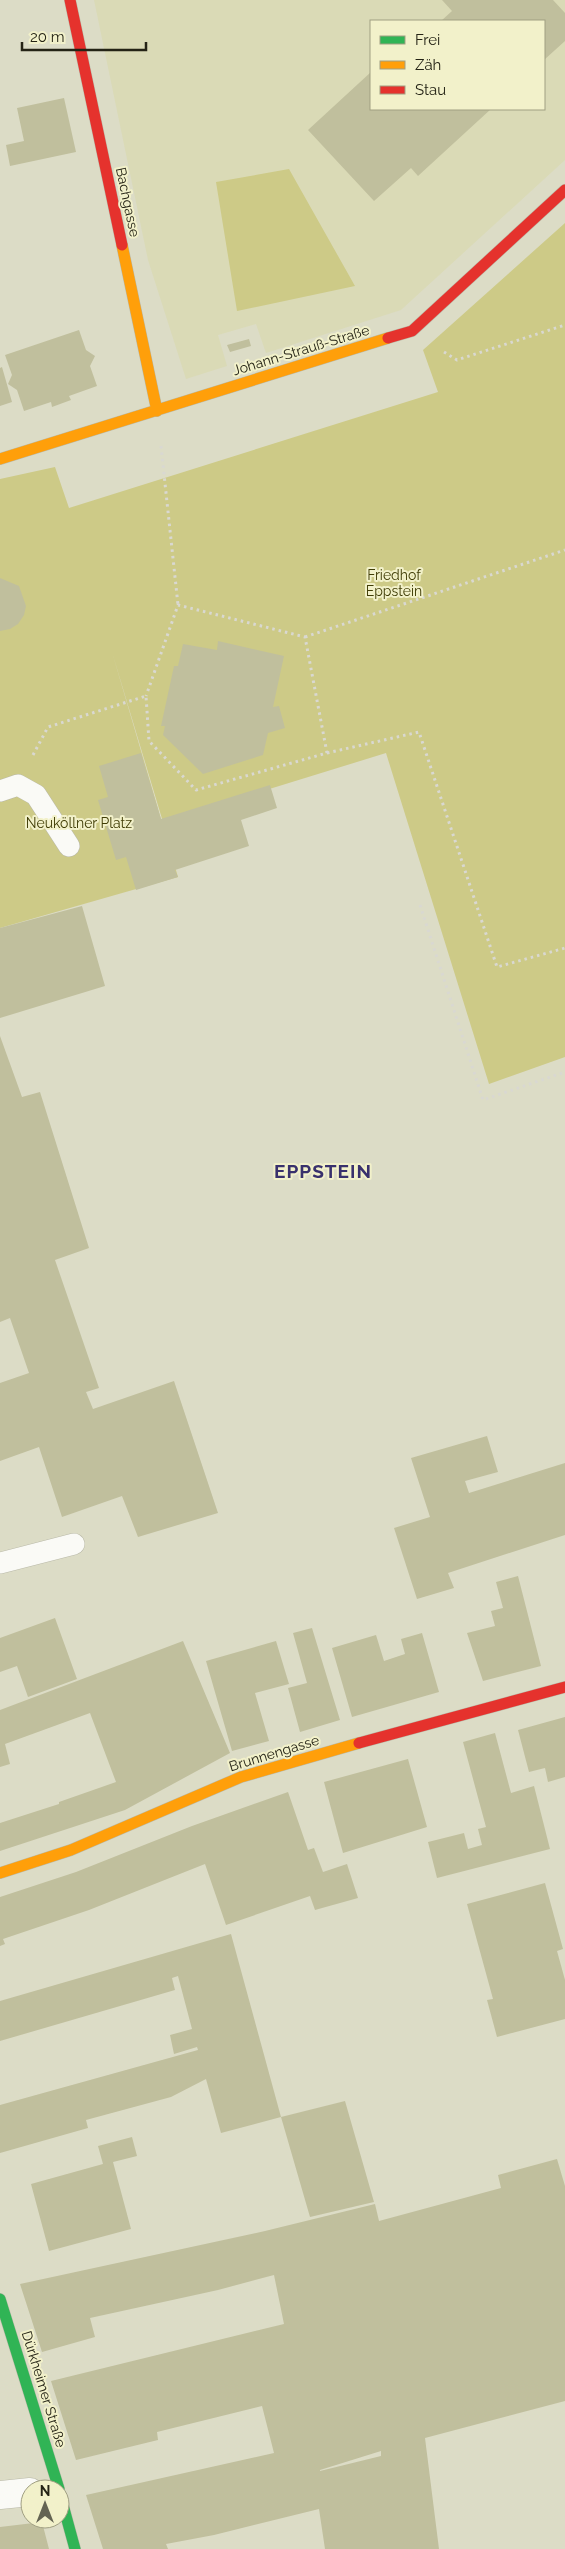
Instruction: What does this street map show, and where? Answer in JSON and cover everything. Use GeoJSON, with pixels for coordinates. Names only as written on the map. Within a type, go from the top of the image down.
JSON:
{"type":"FeatureCollection","features":[{"type":"Feature","properties":{"kind":"street","name":"Bachgasse"},"geometry":{"type":"LineString","coordinates":[[70,0],[157,411]]}},
{"type":"Feature","properties":{"kind":"street","name":"Johann-Strauß-Straße"},"geometry":{"type":"LineString","coordinates":[[0,459],[412,331],[565,190]]}},
{"type":"Feature","properties":{"kind":"street","name":"Brunnengasse"},"geometry":{"type":"LineString","coordinates":[[0,1873],[71,1850],[241,1777],[565,1687]]}},
{"type":"Feature","properties":{"kind":"street","name":"Dürkheimer Straße"},"geometry":{"type":"LineString","coordinates":[[0,2299],[56,2479]]}},
{"type":"Feature","properties":{"kind":"street"},"geometry":{"type":"LineString","coordinates":[[0,2495],[20,2493]]}},
{"type":"Feature","properties":{"kind":"street"},"geometry":{"type":"LineString","coordinates":[[70,2529],[75,2549]]}},
{"type":"Feature","properties":{"kind":"lane"},"geometry":{"type":"LineString","coordinates":[[9,788],[36,795],[69,846]]}},
{"type":"Feature","properties":{"kind":"lane"},"geometry":{"type":"LineString","coordinates":[[0,1563],[74,1544]]}},
{"type":"Feature","properties":{"kind":"path"},"geometry":{"type":"LineString","coordinates":[[412,331],[457,360],[565,325]]}},
{"type":"Feature","properties":{"kind":"path"},"geometry":{"type":"LineString","coordinates":[[157,411],[178,605],[146,696],[149,742],[196,790],[327,752],[419,732],[497,967],[565,948]]}},
{"type":"Feature","properties":{"kind":"path"},"geometry":{"type":"LineString","coordinates":[[178,605],[305,637],[565,550]]}},
{"type":"Feature","properties":{"kind":"path"},"geometry":{"type":"LineString","coordinates":[[305,637],[327,752]]}},
{"type":"Feature","properties":{"kind":"path"},"geometry":{"type":"LineString","coordinates":[[9,788],[48,727],[146,696]]}},
{"type":"Feature","properties":{"kind":"path"},"geometry":{"type":"LineString","coordinates":[[420,905],[482,1100],[565,1072]]}},
{"type":"Feature","properties":{"kind":"shaded area"},"geometry":{"type":"Polygon","coordinates":[[[94,0],[565,0],[565,160],[401,310],[266,353],[256,324],[218,335],[227,366],[186,379],[148,260],[94,0]]]}},
{"type":"Feature","properties":{"kind":"green space"},"geometry":{"type":"Polygon","coordinates":[[[289,169],[355,286],[237,311],[216,182],[289,169]]]}},
{"type":"Feature","properties":{"kind":"green space","name":"Friedhof Eppstein"},"geometry":{"type":"Polygon","coordinates":[[[565,223],[565,1057],[489,1084],[386,753],[163,822],[112,652],[178,877],[0,928],[0,479],[55,467],[69,508],[438,392],[423,350],[565,223]]]}},
{"type":"Feature","properties":{"kind":"building"},"geometry":{"type":"Polygon","coordinates":[[[442,0],[553,0],[565,13],[565,41],[545,59],[545,20],[442,20],[452,11],[442,0]]]}},
{"type":"Feature","properties":{"kind":"building"},"geometry":{"type":"Polygon","coordinates":[[[370,73],[370,110],[490,110],[418,176],[411,168],[374,201],[308,130],[370,73]]]}},
{"type":"Feature","properties":{"kind":"building"},"geometry":{"type":"Polygon","coordinates":[[[64,98],[76,152],[10,166],[6,145],[24,141],[17,108],[64,98]]]}},
{"type":"Feature","properties":{"kind":"building"},"geometry":{"type":"Polygon","coordinates":[[[79,330],[86,350],[95,356],[90,366],[97,386],[69,396],[71,400],[52,407],[51,402],[24,411],[17,390],[8,384],[12,375],[5,355],[79,330]]]}},
{"type":"Feature","properties":{"kind":"building"},"geometry":{"type":"Polygon","coordinates":[[[249,339],[251,346],[230,352],[227,345],[249,339]]]}},
{"type":"Feature","properties":{"kind":"building"},"geometry":{"type":"Polygon","coordinates":[[[2,367],[12,402],[0,406],[0,368],[2,367]]]}},
{"type":"Feature","properties":{"kind":"building"},"geometry":{"type":"Polygon","coordinates":[[[0,578],[19,586],[26,606],[24,615],[18,624],[10,629],[0,631],[0,578]]]}},
{"type":"Feature","properties":{"kind":"building"},"geometry":{"type":"Polygon","coordinates":[[[218,641],[284,656],[273,707],[279,706],[285,728],[268,733],[263,755],[203,774],[163,735],[165,726],[161,726],[174,666],[178,666],[183,644],[217,650],[218,641]]]}},
{"type":"Feature","properties":{"kind":"building"},"geometry":{"type":"Polygon","coordinates":[[[141,753],[161,819],[270,785],[277,808],[241,820],[249,846],[175,870],[178,877],[136,890],[126,857],[116,860],[98,800],[108,797],[99,766],[141,753]]]}},
{"type":"Feature","properties":{"kind":"building"},"geometry":{"type":"Polygon","coordinates":[[[82,906],[105,986],[0,1018],[0,928],[82,906]]]}},
{"type":"Feature","properties":{"kind":"building"},"geometry":{"type":"Polygon","coordinates":[[[0,1036],[22,1097],[40,1092],[89,1248],[55,1260],[99,1388],[86,1392],[93,1409],[174,1381],[218,1513],[138,1537],[122,1496],[62,1517],[39,1447],[0,1461],[0,1383],[29,1373],[10,1318],[0,1322],[0,1036]]]}},
{"type":"Feature","properties":{"kind":"building"},"geometry":{"type":"Polygon","coordinates":[[[487,1436],[498,1472],[465,1481],[469,1493],[565,1463],[565,1535],[448,1573],[454,1588],[417,1599],[394,1528],[430,1517],[411,1458],[487,1436]]]}},
{"type":"Feature","properties":{"kind":"building"},"geometry":{"type":"Polygon","coordinates":[[[518,1576],[541,1666],[483,1681],[467,1633],[495,1626],[491,1611],[503,1608],[496,1582],[518,1576]]]}},
{"type":"Feature","properties":{"kind":"building"},"geometry":{"type":"Polygon","coordinates":[[[55,1618],[77,1679],[28,1697],[17,1666],[0,1672],[0,1638],[55,1618]]]}},
{"type":"Feature","properties":{"kind":"building"},"geometry":{"type":"Polygon","coordinates":[[[312,1628],[340,1720],[300,1732],[288,1688],[307,1683],[293,1633],[312,1628]]]}},
{"type":"Feature","properties":{"kind":"building"},"geometry":{"type":"Polygon","coordinates":[[[422,1633],[439,1692],[352,1717],[332,1648],[376,1635],[384,1661],[405,1654],[401,1639],[422,1633]]]}},
{"type":"Feature","properties":{"kind":"building"},"geometry":{"type":"Polygon","coordinates":[[[183,1641],[230,1753],[125,1810],[0,1851],[0,1823],[59,1804],[59,1802],[116,1782],[90,1713],[5,1744],[10,1764],[0,1767],[0,1710],[183,1641]]]}},
{"type":"Feature","properties":{"kind":"building"},"geometry":{"type":"Polygon","coordinates":[[[276,1641],[289,1684],[255,1693],[269,1741],[232,1751],[206,1661],[276,1641]]]}},
{"type":"Feature","properties":{"kind":"building"},"geometry":{"type":"Polygon","coordinates":[[[565,1717],[565,1777],[548,1782],[545,1768],[529,1772],[518,1730],[565,1717]]]}},
{"type":"Feature","properties":{"kind":"building"},"geometry":{"type":"Polygon","coordinates":[[[495,1733],[511,1793],[534,1786],[550,1849],[437,1878],[428,1842],[464,1833],[468,1849],[482,1845],[478,1829],[486,1827],[463,1742],[495,1733]]]}},
{"type":"Feature","properties":{"kind":"building"},"geometry":{"type":"Polygon","coordinates":[[[408,1759],[427,1827],[343,1853],[324,1782],[408,1759]]]}},
{"type":"Feature","properties":{"kind":"building"},"geometry":{"type":"Polygon","coordinates":[[[288,1792],[308,1850],[314,1848],[323,1872],[347,1864],[358,1898],[315,1910],[310,1896],[226,1925],[205,1864],[89,1910],[3,1939],[5,1944],[0,1946],[0,1897],[76,1872],[192,1826],[288,1792]]]}},
{"type":"Feature","properties":{"kind":"building"},"geometry":{"type":"Polygon","coordinates":[[[545,1883],[563,1949],[557,1951],[565,1980],[565,2019],[497,2037],[487,2000],[493,1999],[467,1904],[545,1883]]]}},
{"type":"Feature","properties":{"kind":"building"},"geometry":{"type":"Polygon","coordinates":[[[231,1934],[281,2117],[221,2133],[206,2079],[171,2097],[86,2120],[88,2128],[0,2153],[0,2105],[198,2050],[197,2047],[174,2054],[170,2035],[192,2029],[178,1976],[172,1978],[175,1990],[0,2041],[0,2001],[231,1934]]]}},
{"type":"Feature","properties":{"kind":"building"},"geometry":{"type":"Polygon","coordinates":[[[345,2101],[374,2202],[310,2217],[281,2117],[345,2101]]]}},
{"type":"Feature","properties":{"kind":"building"},"geometry":{"type":"Polygon","coordinates":[[[132,2137],[137,2156],[113,2162],[131,2229],[49,2251],[31,2184],[103,2164],[98,2146],[132,2137]]]}},
{"type":"Feature","properties":{"kind":"building"},"geometry":{"type":"Polygon","coordinates":[[[557,2159],[565,2186],[565,2401],[425,2438],[439,2549],[325,2549],[319,2509],[214,2535],[166,2544],[168,2549],[103,2549],[86,2495],[274,2453],[262,2406],[157,2432],[158,2440],[76,2460],[51,2381],[284,2324],[274,2275],[218,2290],[90,2318],[95,2337],[42,2352],[20,2284],[265,2231],[375,2204],[379,2221],[501,2188],[498,2175],[557,2159]],[[381,2451],[320,2471],[381,2456],[381,2451]]]}},
{"type":"Feature","properties":{"kind":"building"},"geometry":{"type":"Polygon","coordinates":[[[20,2525],[20,2529],[44,2529],[49,2549],[0,2549],[0,2527],[20,2525]]]}},
{"type":"Feature","properties":{"kind":"traffic: fast"},"geometry":{"type":"LineString","coordinates":[[0,2299],[56,2479]]}},
{"type":"Feature","properties":{"kind":"traffic: fast"},"geometry":{"type":"LineString","coordinates":[[70,2529],[75,2549]]}},
{"type":"Feature","properties":{"kind":"traffic: slow"},"geometry":{"type":"LineString","coordinates":[[122,245],[157,411]]}},
{"type":"Feature","properties":{"kind":"traffic: slow"},"geometry":{"type":"LineString","coordinates":[[0,459],[388,338]]}},
{"type":"Feature","properties":{"kind":"traffic: slow"},"geometry":{"type":"LineString","coordinates":[[0,1873],[71,1850],[241,1777],[359,1743]]}},
{"type":"Feature","properties":{"kind":"traffic: jam"},"geometry":{"type":"LineString","coordinates":[[70,0],[122,245]]}},
{"type":"Feature","properties":{"kind":"traffic: jam"},"geometry":{"type":"LineString","coordinates":[[388,338],[412,331],[565,190]]}},
{"type":"Feature","properties":{"kind":"traffic: jam"},"geometry":{"type":"LineString","coordinates":[[359,1743],[565,1687]]}},
{"type":"Feature","properties":{"kind":"district","name":"EPPSTEIN"},"geometry":{"type":"Point","coordinates":[323,1171]}},
{"type":"Feature","properties":{"kind":"park label","name":"Neuköllner Platz"},"geometry":{"type":"Point","coordinates":[79,823]}}]}
